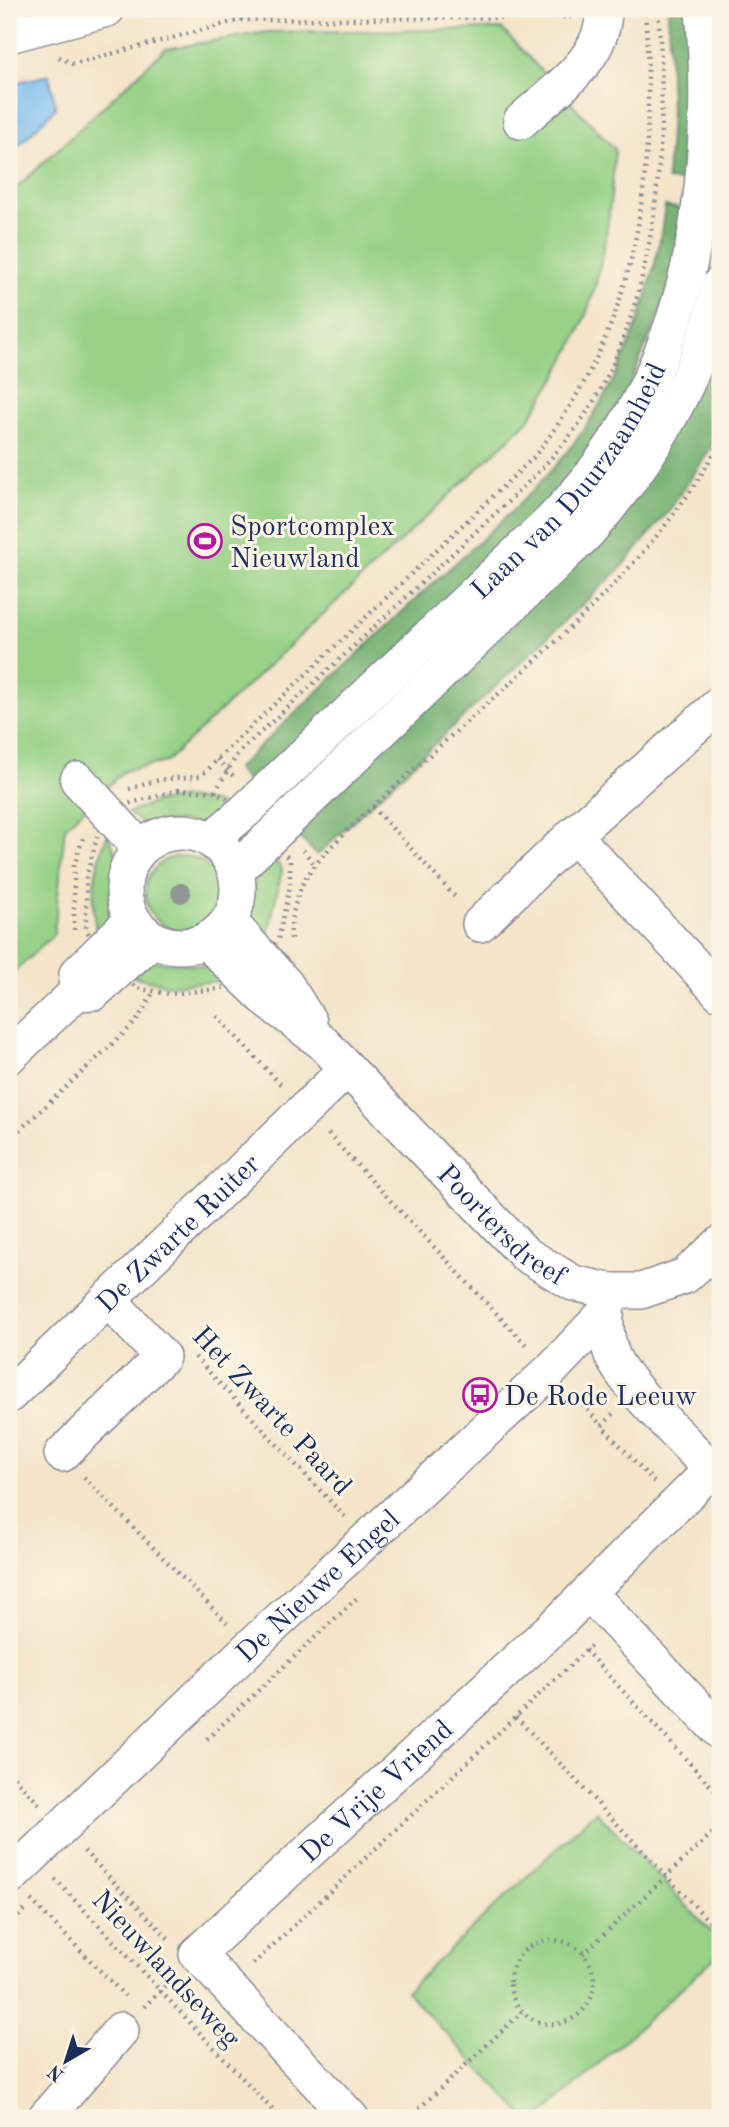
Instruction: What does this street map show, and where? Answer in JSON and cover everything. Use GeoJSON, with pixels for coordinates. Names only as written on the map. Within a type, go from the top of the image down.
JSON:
{"type":"FeatureCollection","features":[{"type":"Feature","properties":{"kind":"street"},"geometry":{"type":"LineString","coordinates":[[14,34],[107,9]]}},
{"type":"Feature","properties":{"kind":"street","name":"Laan van Duurzaamheid"},"geometry":{"type":"LineString","coordinates":[[211,839],[245,811],[573,499],[630,422],[675,321],[693,253],[704,175],[707,91],[703,9]]}},
{"type":"Feature","properties":{"kind":"street"},"geometry":{"type":"LineString","coordinates":[[521,121],[587,61],[602,33],[604,13]]}},
{"type":"Feature","properties":{"kind":"street","name":"Laan van Duurzaamheid"},"geometry":{"type":"LineString","coordinates":[[236,870],[587,533],[619,496],[648,457],[676,407],[707,334],[720,285]]}},
{"type":"Feature","properties":{"kind":"street"},"geometry":{"type":"LineString","coordinates":[[480,924],[573,835],[720,704]]}},
{"type":"Feature","properties":{"kind":"street"},"geometry":{"type":"LineString","coordinates":[[97,800],[140,848]]}},
{"type":"Feature","properties":{"kind":"street"},"geometry":{"type":"LineString","coordinates":[[174,831],[193,832],[211,839],[226,853],[236,870],[238,896],[218,931],[179,947],[143,930],[126,906],[124,875],[140,848],[155,837],[174,831]]}},
{"type":"Feature","properties":{"kind":"street"},"geometry":{"type":"LineString","coordinates":[[573,835],[720,993]]}},
{"type":"Feature","properties":{"kind":"street"},"geometry":{"type":"LineString","coordinates":[[9,1056],[76,993],[77,974],[97,953],[143,930]]}},
{"type":"Feature","properties":{"kind":"street","name":"Poortersdreef"},"geometry":{"type":"LineString","coordinates":[[218,931],[252,967],[286,985],[322,1042],[525,1254],[607,1303],[685,1276],[720,1244]]}},
{"type":"Feature","properties":{"kind":"street","name":"De Zwarte Ruiter"},"geometry":{"type":"LineString","coordinates":[[9,1395],[347,1069]]}},
{"type":"Feature","properties":{"kind":"street"},"geometry":{"type":"LineString","coordinates":[[62,1454],[163,1357],[108,1299]]}},
{"type":"Feature","properties":{"kind":"street"},"geometry":{"type":"LineString","coordinates":[[607,1303],[612,1357],[638,1390],[716,1473]]}},
{"type":"Feature","properties":{"kind":"street","name":"De Nieuwe Engel"},"geometry":{"type":"LineString","coordinates":[[17,1870],[365,1540],[540,1361],[607,1303]]}},
{"type":"Feature","properties":{"kind":"street","name":"De Vrije Vriend"},"geometry":{"type":"LineString","coordinates":[[351,2118],[197,1954],[559,1622],[676,1506],[716,1473]]}},
{"type":"Feature","properties":{"kind":"street"},"geometry":{"type":"LineString","coordinates":[[589,1593],[720,1732]]}},
{"type":"Feature","properties":{"kind":"street"},"geometry":{"type":"LineString","coordinates":[[49,2117],[125,2016]]}},
{"type":"Feature","properties":{"kind":"path"},"geometry":{"type":"LineString","coordinates":[[97,953],[72,891],[74,866],[97,800],[168,779],[192,779],[206,774],[217,758],[533,458],[561,424],[606,342],[632,264],[645,188],[649,108],[645,9]]}},
{"type":"Feature","properties":{"kind":"path","name":"Laan van Duurzaamheid"},"geometry":{"type":"LineString","coordinates":[[214,792],[239,753],[532,478],[583,417],[626,334],[647,257],[656,190],[662,73],[658,9]]}},
{"type":"Feature","properties":{"kind":"path"},"geometry":{"type":"LineString","coordinates":[[14,34],[73,64],[240,20],[604,13],[659,16]]}},
{"type":"Feature","properties":{"kind":"path"},"geometry":{"type":"LineString","coordinates":[[656,190],[666,191]]}},
{"type":"Feature","properties":{"kind":"path"},"geometry":{"type":"LineString","coordinates":[[297,946],[292,941],[290,928],[303,883],[309,873],[373,807],[581,615],[647,548],[701,478],[720,442]]}},
{"type":"Feature","properties":{"kind":"path"},"geometry":{"type":"LineString","coordinates":[[178,790],[214,792],[245,811],[290,860],[291,872],[278,940],[237,983],[218,989],[153,993],[136,988],[97,953],[86,929],[86,878],[98,834],[97,800],[124,805],[178,790]]}},
{"type":"Feature","properties":{"kind":"path"},"geometry":{"type":"LineString","coordinates":[[373,807],[480,924]]}},
{"type":"Feature","properties":{"kind":"path"},"geometry":{"type":"LineString","coordinates":[[9,1140],[136,1022],[153,993]]}},
{"type":"Feature","properties":{"kind":"path"},"geometry":{"type":"LineString","coordinates":[[218,1016],[676,1506]]}},
{"type":"Feature","properties":{"kind":"path","name":"Het Zwarte Paard"},"geometry":{"type":"LineString","coordinates":[[190,1352],[365,1540]]}},
{"type":"Feature","properties":{"kind":"path"},"geometry":{"type":"LineString","coordinates":[[602,1426],[638,1390]]}},
{"type":"Feature","properties":{"kind":"path"},"geometry":{"type":"LineString","coordinates":[[62,1454],[275,1675]]}},
{"type":"Feature","properties":{"kind":"path"},"geometry":{"type":"LineString","coordinates":[[559,1622],[720,1796]]}},
{"type":"Feature","properties":{"kind":"path"},"geometry":{"type":"LineString","coordinates":[[228,1987],[617,1622]]}},
{"type":"Feature","properties":{"kind":"path"},"geometry":{"type":"LineString","coordinates":[[516,1717],[720,1933]]}},
{"type":"Feature","properties":{"kind":"path"},"geometry":{"type":"LineString","coordinates":[[9,1772],[171,1941]]}},
{"type":"Feature","properties":{"kind":"path"},"geometry":{"type":"LineString","coordinates":[[583,1954],[720,1826]]}},
{"type":"Feature","properties":{"kind":"path"},"geometry":{"type":"LineString","coordinates":[[17,1870],[125,2016]]}},
{"type":"Feature","properties":{"kind":"path","name":"Nieuwlandseweg"},"geometry":{"type":"LineString","coordinates":[[17,1870],[280,2118]]}},
{"type":"Feature","properties":{"kind":"path"},"geometry":{"type":"LineString","coordinates":[[560,1940],[583,1954],[591,1966],[594,1980],[586,2007],[575,2018],[548,2024],[534,2021],[522,2012],[514,2001],[510,1975],[522,1951],[533,1944],[560,1940]]}},
{"type":"Feature","properties":{"kind":"path"},"geometry":{"type":"LineString","coordinates":[[409,2118],[522,2012]]}},
{"type":"Feature","properties":{"kind":"green space"},"geometry":{"type":"Polygon","coordinates":[[[668,9],[694,9],[681,181],[667,180],[671,114],[668,9]]]}},
{"type":"Feature","properties":{"kind":"green space","name":"Sportcomplex Nieuwland"},"geometry":{"type":"Polygon","coordinates":[[[502,29],[615,149],[609,217],[601,263],[589,306],[569,351],[528,421],[166,762],[124,771],[65,827],[54,934],[9,977],[9,195],[165,49],[267,32],[502,29]]]}},
{"type":"Feature","properties":{"kind":"green space"},"geometry":{"type":"Polygon","coordinates":[[[665,206],[679,208],[677,272],[602,450],[255,790],[236,769],[517,506],[572,446],[612,383],[628,349],[651,279],[665,206]]]}},
{"type":"Feature","properties":{"kind":"green space"},"geometry":{"type":"Polygon","coordinates":[[[720,318],[720,425],[709,451],[669,511],[620,569],[317,855],[289,827],[589,545],[720,318]]]}},
{"type":"Feature","properties":{"kind":"green space"},"geometry":{"type":"Polygon","coordinates":[[[186,798],[213,802],[232,810],[205,824],[177,821],[144,824],[128,813],[155,802],[186,798]]]}},
{"type":"Feature","properties":{"kind":"green space"},"geometry":{"type":"Polygon","coordinates":[[[108,834],[117,857],[109,918],[98,938],[94,885],[108,834]]]}},
{"type":"Feature","properties":{"kind":"green space"},"geometry":{"type":"Polygon","coordinates":[[[269,850],[282,870],[267,939],[251,923],[251,903],[260,867],[269,850]]]}},
{"type":"Feature","properties":{"kind":"green space"},"geometry":{"type":"Polygon","coordinates":[[[175,856],[189,856],[203,862],[213,872],[219,893],[217,907],[203,924],[189,930],[175,930],[161,924],[151,914],[145,900],[145,886],[151,872],[161,862],[175,856]]]}},
{"type":"Feature","properties":{"kind":"green space"},"geometry":{"type":"Polygon","coordinates":[[[154,961],[211,967],[225,981],[169,985],[132,976],[154,961]]]}},
{"type":"Feature","properties":{"kind":"green space"},"geometry":{"type":"Polygon","coordinates":[[[596,1811],[720,1941],[720,1953],[539,2118],[526,2118],[406,1991],[596,1811]]]}},
{"type":"Feature","properties":{"kind":"water"},"geometry":{"type":"Polygon","coordinates":[[[49,75],[56,108],[9,155],[9,84],[49,75]]]}},
{"type":"Feature","properties":{"kind":"place","name":"Sportcomplex Nieuwland"},"geometry":{"type":"Point","coordinates":[205,541]}},
{"type":"Feature","properties":{"kind":"place","name":"De Rode Leeuw"},"geometry":{"type":"Point","coordinates":[480,1395]}}]}
